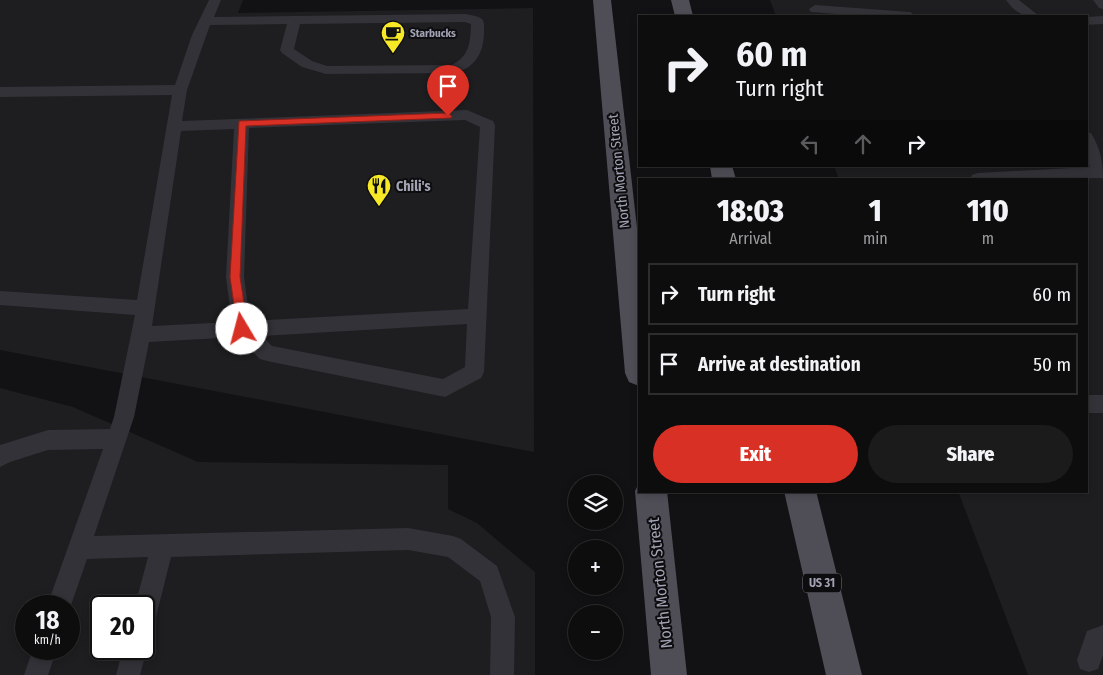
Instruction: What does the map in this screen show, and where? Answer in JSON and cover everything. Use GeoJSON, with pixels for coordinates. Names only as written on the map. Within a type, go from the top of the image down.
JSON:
{"type":"FeatureCollection","features":[{"type":"Feature","properties":{"kind":"main road","name":"North Morton Street"},"geometry":{"type":"LineString","coordinates":[[602,0],[638,363]]}},
{"type":"Feature","properties":{"kind":"main road"},"geometry":{"type":"LineString","coordinates":[[680,0],[684,15]]}},
{"type":"Feature","properties":{"kind":"main road","name":"North Morton Street"},"geometry":{"type":"LineString","coordinates":[[650,493],[669,675]]}},
{"type":"Feature","properties":{"kind":"main road","name":"US 31"},"geometry":{"type":"LineString","coordinates":[[800,493],[844,675]]}},
{"type":"Feature","properties":{"kind":"lane"},"geometry":{"type":"LineString","coordinates":[[63,595],[124,417],[141,334],[180,90],[214,0]]}},
{"type":"Feature","properties":{"kind":"lane"},"geometry":{"type":"LineString","coordinates":[[1012,0],[1017,6],[1031,15]]}},
{"type":"Feature","properties":{"kind":"lane"},"geometry":{"type":"LineString","coordinates":[[1099,0],[1103,5]]}},
{"type":"Feature","properties":{"kind":"lane"},"geometry":{"type":"LineString","coordinates":[[815,8],[898,15]]}},
{"type":"Feature","properties":{"kind":"lane"},"geometry":{"type":"LineString","coordinates":[[206,21],[466,18],[477,22],[477,49],[468,63],[454,69],[326,70],[306,64],[295,58],[287,50],[294,20]]}},
{"type":"Feature","properties":{"kind":"lane"},"geometry":{"type":"LineString","coordinates":[[1088,21],[1103,20]]}},
{"type":"Feature","properties":{"kind":"lane"},"geometry":{"type":"LineString","coordinates":[[0,92],[180,90]]}},
{"type":"Feature","properties":{"kind":"lane"},"geometry":{"type":"LineString","coordinates":[[174,126],[242,123],[467,115],[488,125],[474,372],[445,388],[267,353],[242,329],[235,277],[242,123]]}},
{"type":"Feature","properties":{"kind":"lane"},"geometry":{"type":"LineString","coordinates":[[996,178],[1102,172],[1088,141]]}},
{"type":"Feature","properties":{"kind":"lane"},"geometry":{"type":"LineString","coordinates":[[0,298],[145,308]]}},
{"type":"Feature","properties":{"kind":"lane"},"geometry":{"type":"LineString","coordinates":[[141,334],[477,316]]}},
{"type":"Feature","properties":{"kind":"lane"},"geometry":{"type":"LineString","coordinates":[[1088,404],[1103,404]]}},
{"type":"Feature","properties":{"kind":"lane"},"geometry":{"type":"LineString","coordinates":[[0,457],[2,454],[48,440],[117,439]]}},
{"type":"Feature","properties":{"kind":"lane"},"geometry":{"type":"LineString","coordinates":[[79,548],[408,539],[452,547],[489,574],[503,617],[502,675]]}},
{"type":"Feature","properties":{"kind":"lane"},"geometry":{"type":"LineString","coordinates":[[150,595],[163,546]]}},
{"type":"Feature","properties":{"kind":"lane"},"geometry":{"type":"LineString","coordinates":[[1088,660],[1096,640],[1103,637]]}},
{"type":"Feature","properties":{"kind":"lane"},"geometry":{"type":"LineString","coordinates":[[36,675],[41,660]]}},
{"type":"Feature","properties":{"kind":"lane"},"geometry":{"type":"LineString","coordinates":[[128,675],[132,660]]}},
{"type":"Feature","properties":{"kind":"shaded area"},"geometry":{"type":"Polygon","coordinates":[[[0,0],[243,0],[238,13],[533,8],[534,452],[0,350],[0,0]]]}},
{"type":"Feature","properties":{"kind":"shaded area"},"geometry":{"type":"Polygon","coordinates":[[[770,0],[1103,0],[1103,675],[1028,675],[959,493],[1088,493],[1088,178],[839,178],[834,167],[1088,167],[1088,15],[776,15],[770,0]]]}},
{"type":"Feature","properties":{"kind":"shaded area"},"geometry":{"type":"Polygon","coordinates":[[[0,388],[73,407],[198,462],[448,465],[448,509],[477,523],[535,572],[535,675],[0,675],[0,388]]]}},
{"type":"Feature","properties":{"kind":"place","name":"Starbucks"},"geometry":{"type":"Point","coordinates":[393,54]}},
{"type":"Feature","properties":{"kind":"place","name":"Chili's"},"geometry":{"type":"Point","coordinates":[379,207]}},
{"type":"Feature","properties":{"kind":"route"},"geometry":{"type":"LineString","coordinates":[[242,329],[235,277],[242,123],[448,116]]}}]}
